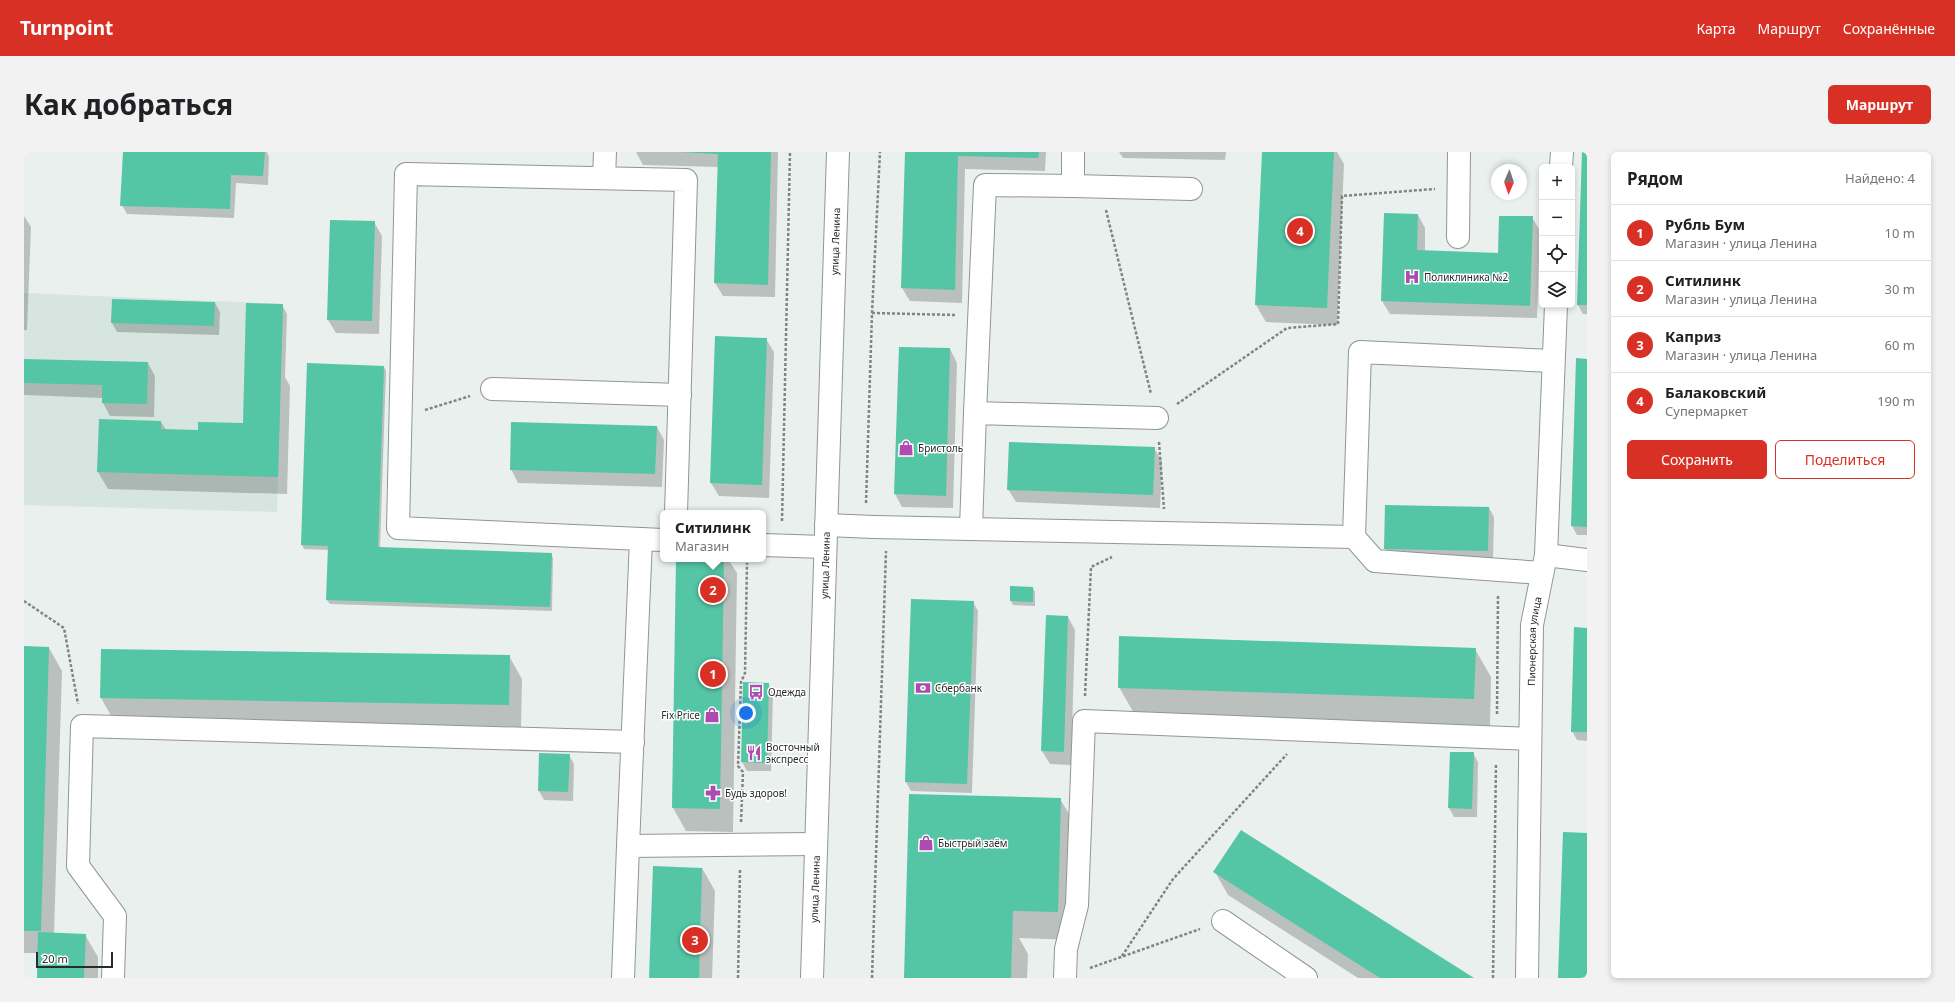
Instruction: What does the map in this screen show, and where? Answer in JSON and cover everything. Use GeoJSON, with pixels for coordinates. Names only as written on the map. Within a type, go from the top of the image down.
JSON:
{"type":"FeatureCollection","features":[{"type":"Feature","properties":{"kind":"main road"},"geometry":{"type":"LineString","coordinates":[[604,178],[605,152]]}},
{"type":"Feature","properties":{"kind":"main road","name":"улица Ленина"},"geometry":{"type":"LineString","coordinates":[[812,978],[838,152]]}},
{"type":"Feature","properties":{"kind":"main road"},"geometry":{"type":"LineString","coordinates":[[1073,152],[1073,186]]}},
{"type":"Feature","properties":{"kind":"main road"},"geometry":{"type":"LineString","coordinates":[[1458,237],[1460,152]]}},
{"type":"Feature","properties":{"kind":"main road"},"geometry":{"type":"LineString","coordinates":[[1561,164],[1562,152]]}},
{"type":"Feature","properties":{"kind":"main road"},"geometry":{"type":"LineString","coordinates":[[660,540],[398,528],[406,174],[686,180],[676,510]]}},
{"type":"Feature","properties":{"kind":"main road"},"geometry":{"type":"LineString","coordinates":[[971,529],[985,185],[1101,186],[1191,190]]}},
{"type":"Feature","properties":{"kind":"main road","name":"Пионерская улица"},"geometry":{"type":"LineString","coordinates":[[1527,978],[1532,625],[1544,564],[1556,308]]}},
{"type":"Feature","properties":{"kind":"main road"},"geometry":{"type":"LineString","coordinates":[[1553,360],[1360,352],[1354,537],[1375,561],[1499,569],[1587,560]]}},
{"type":"Feature","properties":{"kind":"main road"},"geometry":{"type":"LineString","coordinates":[[492,389],[680,395]]}},
{"type":"Feature","properties":{"kind":"main road"},"geometry":{"type":"LineString","coordinates":[[975,413],[1157,418]]}},
{"type":"Feature","properties":{"kind":"main road"},"geometry":{"type":"LineString","coordinates":[[826,525],[874,528],[1354,537]]}},
{"type":"Feature","properties":{"kind":"main road"},"geometry":{"type":"LineString","coordinates":[[623,978],[641,539]]}},
{"type":"Feature","properties":{"kind":"main road"},"geometry":{"type":"LineString","coordinates":[[772,545],[825,547]]}},
{"type":"Feature","properties":{"kind":"main road"},"geometry":{"type":"LineString","coordinates":[[1065,977],[1066,949],[1077,906],[1084,721],[1530,739]]}},
{"type":"Feature","properties":{"kind":"main road"},"geometry":{"type":"LineString","coordinates":[[113,978],[115,916],[78,866],[82,726],[633,742]]}},
{"type":"Feature","properties":{"kind":"main road"},"geometry":{"type":"LineString","coordinates":[[628,846],[816,844]]}},
{"type":"Feature","properties":{"kind":"main road"},"geometry":{"type":"LineString","coordinates":[[1223,921],[1306,978]]}},
{"type":"Feature","properties":{"kind":"path"},"geometry":{"type":"LineString","coordinates":[[772,545],[790,152]]}},
{"type":"Feature","properties":{"kind":"path"},"geometry":{"type":"LineString","coordinates":[[872,978],[886,548],[874,528],[866,509],[872,313],[880,152]]}},
{"type":"Feature","properties":{"kind":"path"},"geometry":{"type":"LineString","coordinates":[[1101,186],[1157,418],[1166,533]]}},
{"type":"Feature","properties":{"kind":"path"},"geometry":{"type":"LineString","coordinates":[[1157,418],[1287,328],[1338,324],[1342,196],[1459,188]]}},
{"type":"Feature","properties":{"kind":"path"},"geometry":{"type":"LineString","coordinates":[[872,313],[979,315]]}},
{"type":"Feature","properties":{"kind":"path"},"geometry":{"type":"LineString","coordinates":[[400,418],[492,389]]}},
{"type":"Feature","properties":{"kind":"path"},"geometry":{"type":"LineString","coordinates":[[1084,721],[1091,567],[1118,554]]}},
{"type":"Feature","properties":{"kind":"path"},"geometry":{"type":"LineString","coordinates":[[738,978],[742,772],[738,766],[741,682],[745,673],[747,562]]}},
{"type":"Feature","properties":{"kind":"path"},"geometry":{"type":"LineString","coordinates":[[1493,978],[1499,569]]}},
{"type":"Feature","properties":{"kind":"path"},"geometry":{"type":"LineString","coordinates":[[24,601],[64,628],[82,726]]}},
{"type":"Feature","properties":{"kind":"path"},"geometry":{"type":"LineString","coordinates":[[1122,956],[1173,879],[1309,731]]}},
{"type":"Feature","properties":{"kind":"path"},"geometry":{"type":"LineString","coordinates":[[1065,977],[1223,921]]}},
{"type":"Feature","properties":{"kind":"shaded area"},"geometry":{"type":"Polygon","coordinates":[[[24,293],[283,304],[277,512],[24,505],[24,293]]]}},
{"type":"Feature","properties":{"kind":"building"},"geometry":{"type":"Polygon","coordinates":[[[123,152],[265,152],[263,176],[231,175],[230,209],[120,206],[123,152]]]}},
{"type":"Feature","properties":{"kind":"building"},"geometry":{"type":"Polygon","coordinates":[[[679,152],[771,152],[768,285],[714,283],[718,154],[679,152]]]}},
{"type":"Feature","properties":{"kind":"building"},"geometry":{"type":"Polygon","coordinates":[[[905,152],[1039,152],[1038,158],[958,156],[955,290],[901,288],[905,152]]]}},
{"type":"Feature","properties":{"kind":"building"},"geometry":{"type":"Polygon","coordinates":[[[1262,152],[1334,152],[1327,308],[1255,305],[1262,152]]]}},
{"type":"Feature","properties":{"kind":"building"},"geometry":{"type":"Polygon","coordinates":[[[1582,152],[1587,152],[1587,305],[1577,305],[1582,152]]]}},
{"type":"Feature","properties":{"kind":"building"},"geometry":{"type":"Polygon","coordinates":[[[1384,213],[1418,214],[1417,250],[1498,253],[1499,216],[1533,216],[1530,306],[1381,301],[1384,213]]]}},
{"type":"Feature","properties":{"kind":"building"},"geometry":{"type":"Polygon","coordinates":[[[330,220],[375,221],[372,321],[327,320],[330,220]]]}},
{"type":"Feature","properties":{"kind":"building"},"geometry":{"type":"Polygon","coordinates":[[[112,299],[215,302],[214,326],[111,323],[112,299]]]}},
{"type":"Feature","properties":{"kind":"building"},"geometry":{"type":"Polygon","coordinates":[[[246,303],[283,304],[278,477],[97,472],[99,419],[161,421],[161,429],[198,430],[198,422],[243,423],[246,303]]]}},
{"type":"Feature","properties":{"kind":"building"},"geometry":{"type":"Polygon","coordinates":[[[715,336],[767,338],[762,485],[710,483],[715,336]]]}},
{"type":"Feature","properties":{"kind":"building"},"geometry":{"type":"Polygon","coordinates":[[[899,347],[950,348],[946,496],[894,494],[899,347]]]}},
{"type":"Feature","properties":{"kind":"building"},"geometry":{"type":"Polygon","coordinates":[[[1576,358],[1587,359],[1587,527],[1571,526],[1576,358]]]}},
{"type":"Feature","properties":{"kind":"building"},"geometry":{"type":"Polygon","coordinates":[[[24,359],[148,362],[147,404],[102,403],[102,385],[24,383],[24,359]]]}},
{"type":"Feature","properties":{"kind":"building"},"geometry":{"type":"Polygon","coordinates":[[[307,363],[384,366],[378,547],[552,553],[550,607],[326,600],[328,546],[301,545],[307,363]]]}},
{"type":"Feature","properties":{"kind":"building"},"geometry":{"type":"Polygon","coordinates":[[[511,422],[657,426],[655,474],[510,470],[511,422]]]}},
{"type":"Feature","properties":{"kind":"building"},"geometry":{"type":"Polygon","coordinates":[[[1009,442],[1155,447],[1153,495],[1007,490],[1009,442]]]}},
{"type":"Feature","properties":{"kind":"building"},"geometry":{"type":"Polygon","coordinates":[[[1385,505],[1489,507],[1488,551],[1384,549],[1385,505]]]}},
{"type":"Feature","properties":{"kind":"building"},"geometry":{"type":"Polygon","coordinates":[[[676,562],[724,562],[720,809],[672,808],[676,562]]]}},
{"type":"Feature","properties":{"kind":"building"},"geometry":{"type":"Polygon","coordinates":[[[1010,586],[1033,587],[1033,602],[1010,601],[1010,586]]]}},
{"type":"Feature","properties":{"kind":"building"},"geometry":{"type":"Polygon","coordinates":[[[911,599],[974,601],[967,784],[905,782],[911,599]]]}},
{"type":"Feature","properties":{"kind":"building"},"geometry":{"type":"Polygon","coordinates":[[[1046,615],[1068,616],[1064,752],[1041,751],[1046,615]]]}},
{"type":"Feature","properties":{"kind":"building"},"geometry":{"type":"Polygon","coordinates":[[[1574,627],[1587,628],[1587,732],[1571,732],[1574,627]]]}},
{"type":"Feature","properties":{"kind":"building"},"geometry":{"type":"Polygon","coordinates":[[[1119,636],[1476,648],[1474,699],[1118,688],[1119,636]]]}},
{"type":"Feature","properties":{"kind":"building"},"geometry":{"type":"Polygon","coordinates":[[[24,646],[49,647],[41,931],[24,931],[24,646]]]}},
{"type":"Feature","properties":{"kind":"building"},"geometry":{"type":"Polygon","coordinates":[[[101,649],[510,655],[509,705],[100,698],[101,649]]]}},
{"type":"Feature","properties":{"kind":"building"},"geometry":{"type":"Polygon","coordinates":[[[743,682],[769,683],[767,763],[741,762],[743,682]]]}},
{"type":"Feature","properties":{"kind":"building"},"geometry":{"type":"Polygon","coordinates":[[[1450,752],[1474,752],[1472,809],[1448,808],[1450,752]]]}},
{"type":"Feature","properties":{"kind":"building"},"geometry":{"type":"Polygon","coordinates":[[[539,753],[570,754],[568,792],[538,791],[539,753]]]}},
{"type":"Feature","properties":{"kind":"building"},"geometry":{"type":"Polygon","coordinates":[[[909,794],[1061,798],[1058,912],[1013,911],[1011,978],[904,978],[909,794]]]}},
{"type":"Feature","properties":{"kind":"building"},"geometry":{"type":"Polygon","coordinates":[[[1241,830],[1474,978],[1380,978],[1213,872],[1241,830]]]}},
{"type":"Feature","properties":{"kind":"building"},"geometry":{"type":"Polygon","coordinates":[[[1563,832],[1587,833],[1587,978],[1558,978],[1563,832]]]}},
{"type":"Feature","properties":{"kind":"building"},"geometry":{"type":"Polygon","coordinates":[[[653,866],[702,868],[699,978],[649,978],[653,866]]]}},
{"type":"Feature","properties":{"kind":"building"},"geometry":{"type":"Polygon","coordinates":[[[38,932],[86,934],[84,978],[37,978],[38,932]]]}},
{"type":"Feature","properties":{"kind":"place","name":"Балаковский"},"geometry":{"type":"Point","coordinates":[1300,231]}},
{"type":"Feature","properties":{"kind":"place","name":"Поликлиника №2"},"geometry":{"type":"Point","coordinates":[1412,277]}},
{"type":"Feature","properties":{"kind":"place","name":"Бристоль"},"geometry":{"type":"Point","coordinates":[906,448]}},
{"type":"Feature","properties":{"kind":"place","name":"Ситилинк"},"geometry":{"type":"Point","coordinates":[713,590]}},
{"type":"Feature","properties":{"kind":"place","name":"Рубль Бум"},"geometry":{"type":"Point","coordinates":[713,674]}},
{"type":"Feature","properties":{"kind":"place","name":"Сбербанк"},"geometry":{"type":"Point","coordinates":[923,688]}},
{"type":"Feature","properties":{"kind":"place","name":"Одежда"},"geometry":{"type":"Point","coordinates":[756,692]}},
{"type":"Feature","properties":{"kind":"place","name":"Fix Price"},"geometry":{"type":"Point","coordinates":[712,715]}},
{"type":"Feature","properties":{"kind":"place","name":"Восточный экспресс"},"geometry":{"type":"Point","coordinates":[754,753]}},
{"type":"Feature","properties":{"kind":"place","name":"Будь здоров!"},"geometry":{"type":"Point","coordinates":[713,793]}},
{"type":"Feature","properties":{"kind":"place","name":"Быстрый заём"},"geometry":{"type":"Point","coordinates":[926,843]}},
{"type":"Feature","properties":{"kind":"place","name":"Каприз"},"geometry":{"type":"Point","coordinates":[695,940]}}]}
